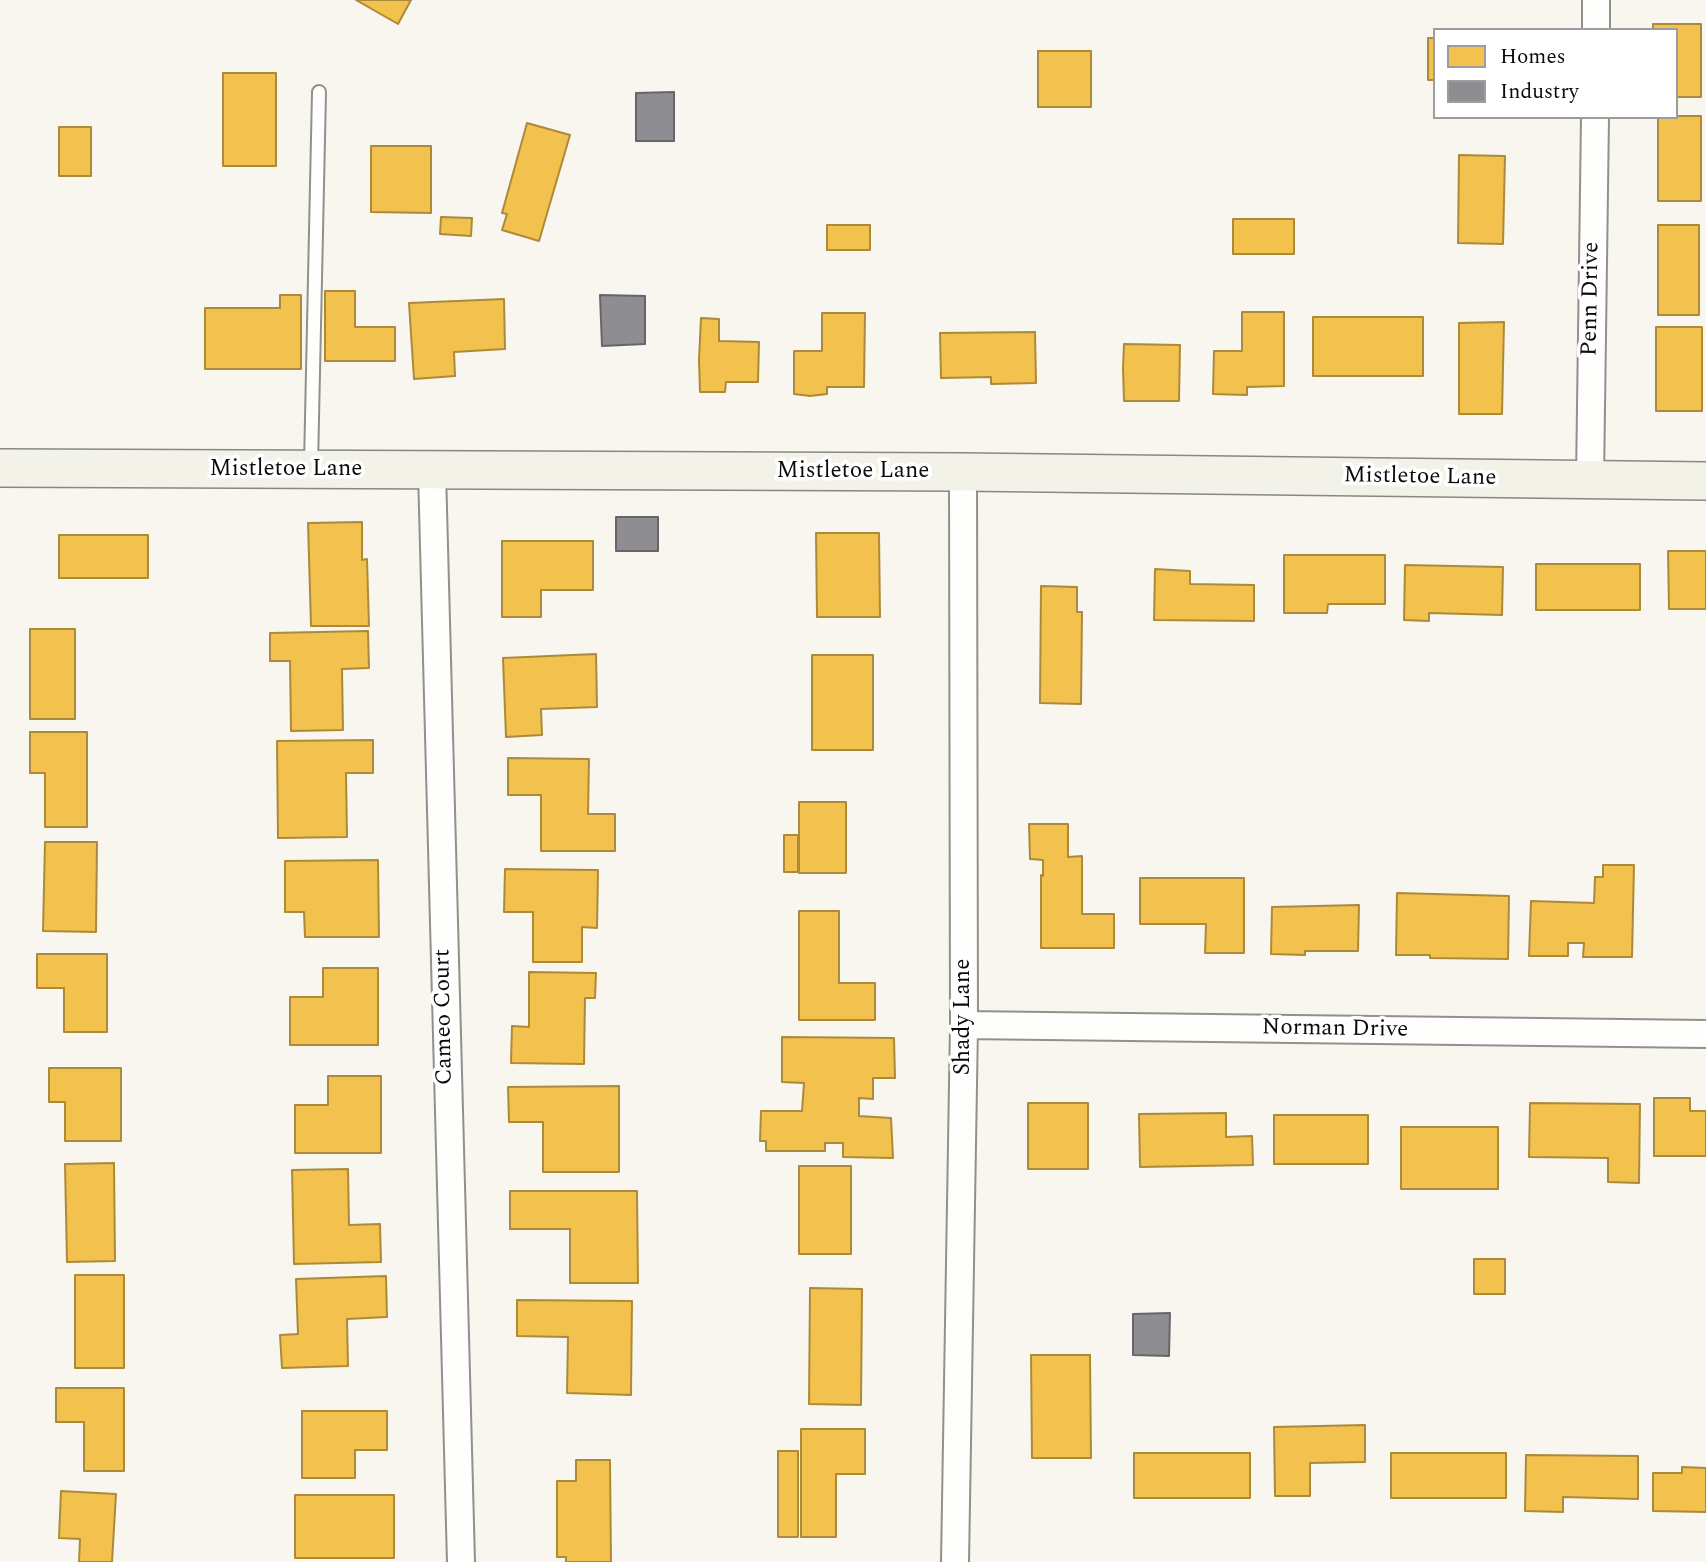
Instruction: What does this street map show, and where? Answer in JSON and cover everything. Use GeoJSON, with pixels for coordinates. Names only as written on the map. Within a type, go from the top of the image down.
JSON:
{"type":"FeatureCollection","features":[{"type":"Feature","properties":{"kind":"street"},"geometry":{"type":"LineString","coordinates":[[1596,0],[1596,28]]}},
{"type":"Feature","properties":{"kind":"street","name":"Penn Drive"},"geometry":{"type":"LineString","coordinates":[[1590,480],[1595,119]]}},
{"type":"Feature","properties":{"kind":"street","name":"Mistletoe Lane"},"geometry":{"type":"LineString","coordinates":[[0,468],[963,472],[1706,481]]}},
{"type":"Feature","properties":{"kind":"street","name":"Cameo Court"},"geometry":{"type":"LineString","coordinates":[[432,471],[461,1562]]}},
{"type":"Feature","properties":{"kind":"street","name":"Shady Lane"},"geometry":{"type":"LineString","coordinates":[[955,1562],[964,1025],[963,472]]}},
{"type":"Feature","properties":{"kind":"street","name":"Norman Drive"},"geometry":{"type":"LineString","coordinates":[[964,1025],[1706,1034]]}},
{"type":"Feature","properties":{"kind":"lane"},"geometry":{"type":"LineString","coordinates":[[311,469],[319,92]]}},
{"type":"Feature","properties":{"kind":"building: Homes"},"geometry":{"type":"Polygon","coordinates":[[[356,0],[411,0],[398,24],[356,0]]]}},
{"type":"Feature","properties":{"kind":"building: Homes"},"geometry":{"type":"Polygon","coordinates":[[[1653,24],[1701,24],[1701,97],[1678,97],[1678,28],[1653,28],[1653,24]]]}},
{"type":"Feature","properties":{"kind":"building: Homes"},"geometry":{"type":"Polygon","coordinates":[[[1428,38],[1433,38],[1433,80],[1428,80],[1428,38]]]}},
{"type":"Feature","properties":{"kind":"building: Homes"},"geometry":{"type":"Polygon","coordinates":[[[1038,51],[1091,51],[1091,107],[1038,107],[1038,51]]]}},
{"type":"Feature","properties":{"kind":"building: Homes"},"geometry":{"type":"Polygon","coordinates":[[[223,73],[276,73],[276,166],[223,166],[223,73]]]}},
{"type":"Feature","properties":{"kind":"building: Homes"},"geometry":{"type":"Polygon","coordinates":[[[1701,116],[1701,201],[1658,201],[1658,119],[1701,116]]]}},
{"type":"Feature","properties":{"kind":"building: Homes"},"geometry":{"type":"Polygon","coordinates":[[[527,123],[570,135],[539,241],[502,230],[507,214],[502,213],[527,123]]]}},
{"type":"Feature","properties":{"kind":"building: Homes"},"geometry":{"type":"Polygon","coordinates":[[[59,127],[91,127],[91,176],[59,176],[59,127]]]}},
{"type":"Feature","properties":{"kind":"building: Homes"},"geometry":{"type":"Polygon","coordinates":[[[371,146],[431,146],[431,213],[371,212],[371,146]]]}},
{"type":"Feature","properties":{"kind":"building: Homes"},"geometry":{"type":"Polygon","coordinates":[[[1459,155],[1505,156],[1503,244],[1458,243],[1459,155]]]}},
{"type":"Feature","properties":{"kind":"building: Homes"},"geometry":{"type":"Polygon","coordinates":[[[441,217],[472,218],[471,236],[440,234],[441,217]]]}},
{"type":"Feature","properties":{"kind":"building: Homes"},"geometry":{"type":"Polygon","coordinates":[[[1233,219],[1294,219],[1294,254],[1233,254],[1233,219]]]}},
{"type":"Feature","properties":{"kind":"building: Homes"},"geometry":{"type":"Polygon","coordinates":[[[827,225],[870,225],[870,250],[827,250],[827,225]]]}},
{"type":"Feature","properties":{"kind":"building: Homes"},"geometry":{"type":"Polygon","coordinates":[[[1658,225],[1699,225],[1699,315],[1658,315],[1658,225]]]}},
{"type":"Feature","properties":{"kind":"building: Homes"},"geometry":{"type":"Polygon","coordinates":[[[325,291],[355,291],[355,327],[395,327],[395,361],[325,361],[325,291]]]}},
{"type":"Feature","properties":{"kind":"building: Homes"},"geometry":{"type":"Polygon","coordinates":[[[280,295],[301,295],[301,369],[205,369],[205,308],[280,308],[280,295]]]}},
{"type":"Feature","properties":{"kind":"building: Homes"},"geometry":{"type":"Polygon","coordinates":[[[504,299],[505,349],[454,352],[455,376],[414,379],[409,303],[504,299]]]}},
{"type":"Feature","properties":{"kind":"building: Homes"},"geometry":{"type":"Polygon","coordinates":[[[1242,312],[1284,312],[1284,386],[1247,387],[1247,395],[1213,394],[1214,351],[1242,351],[1242,312]]]}},
{"type":"Feature","properties":{"kind":"building: Homes"},"geometry":{"type":"Polygon","coordinates":[[[822,313],[865,313],[864,387],[827,387],[827,394],[794,394],[794,351],[822,351],[822,313]]]}},
{"type":"Feature","properties":{"kind":"building: Homes"},"geometry":{"type":"Polygon","coordinates":[[[1313,317],[1423,317],[1423,376],[1313,376],[1313,317]]]}},
{"type":"Feature","properties":{"kind":"building: Homes"},"geometry":{"type":"Polygon","coordinates":[[[701,318],[719,319],[719,341],[759,342],[758,382],[726,382],[725,392],[700,392],[701,318]]]}},
{"type":"Feature","properties":{"kind":"building: Homes"},"geometry":{"type":"Polygon","coordinates":[[[1504,322],[1502,414],[1459,414],[1459,323],[1504,322]]]}},
{"type":"Feature","properties":{"kind":"building: Homes"},"geometry":{"type":"Polygon","coordinates":[[[1656,327],[1702,327],[1702,411],[1656,411],[1656,327]]]}},
{"type":"Feature","properties":{"kind":"building: Homes"},"geometry":{"type":"Polygon","coordinates":[[[1035,332],[1036,383],[991,384],[991,377],[941,378],[940,333],[1035,332]]]}},
{"type":"Feature","properties":{"kind":"building: Homes"},"geometry":{"type":"Polygon","coordinates":[[[1124,344],[1180,345],[1179,401],[1124,401],[1124,344]]]}},
{"type":"Feature","properties":{"kind":"building: Homes"},"geometry":{"type":"Polygon","coordinates":[[[362,522],[362,560],[367,559],[369,626],[311,626],[308,523],[362,522]]]}},
{"type":"Feature","properties":{"kind":"building: Homes"},"geometry":{"type":"Polygon","coordinates":[[[816,533],[879,533],[880,617],[817,617],[816,533]]]}},
{"type":"Feature","properties":{"kind":"building: Homes"},"geometry":{"type":"Polygon","coordinates":[[[59,535],[148,535],[148,578],[59,578],[59,535]]]}},
{"type":"Feature","properties":{"kind":"building: Homes"},"geometry":{"type":"Polygon","coordinates":[[[502,541],[593,541],[593,590],[541,590],[541,617],[502,617],[502,541]]]}},
{"type":"Feature","properties":{"kind":"building: Homes"},"geometry":{"type":"Polygon","coordinates":[[[1668,551],[1706,551],[1706,609],[1669,609],[1668,551]]]}},
{"type":"Feature","properties":{"kind":"building: Homes"},"geometry":{"type":"Polygon","coordinates":[[[1284,555],[1385,555],[1385,604],[1328,604],[1327,613],[1284,613],[1284,555]]]}},
{"type":"Feature","properties":{"kind":"building: Homes"},"geometry":{"type":"Polygon","coordinates":[[[1536,564],[1640,564],[1640,610],[1536,610],[1536,564]]]}},
{"type":"Feature","properties":{"kind":"building: Homes"},"geometry":{"type":"Polygon","coordinates":[[[1405,565],[1503,567],[1502,615],[1429,613],[1429,621],[1404,620],[1405,565]]]}},
{"type":"Feature","properties":{"kind":"building: Homes"},"geometry":{"type":"Polygon","coordinates":[[[1155,569],[1190,571],[1190,584],[1254,585],[1254,621],[1154,620],[1155,569]]]}},
{"type":"Feature","properties":{"kind":"building: Homes"},"geometry":{"type":"Polygon","coordinates":[[[1041,586],[1077,587],[1077,612],[1082,612],[1081,704],[1040,703],[1041,586]]]}},
{"type":"Feature","properties":{"kind":"building: Homes"},"geometry":{"type":"Polygon","coordinates":[[[30,629],[75,629],[75,719],[30,719],[30,629]]]}},
{"type":"Feature","properties":{"kind":"building: Homes"},"geometry":{"type":"Polygon","coordinates":[[[368,631],[369,668],[342,669],[343,730],[291,731],[290,661],[270,661],[270,633],[368,631]]]}},
{"type":"Feature","properties":{"kind":"building: Homes"},"geometry":{"type":"Polygon","coordinates":[[[596,654],[597,707],[541,709],[542,735],[506,737],[503,658],[596,654]]]}},
{"type":"Feature","properties":{"kind":"building: Homes"},"geometry":{"type":"Polygon","coordinates":[[[812,655],[873,655],[873,750],[812,750],[812,655]]]}},
{"type":"Feature","properties":{"kind":"building: Homes"},"geometry":{"type":"Polygon","coordinates":[[[30,732],[87,732],[87,827],[45,827],[45,773],[30,773],[30,732]]]}},
{"type":"Feature","properties":{"kind":"building: Homes"},"geometry":{"type":"Polygon","coordinates":[[[373,740],[373,773],[346,773],[347,837],[278,838],[277,741],[373,740]]]}},
{"type":"Feature","properties":{"kind":"building: Homes"},"geometry":{"type":"Polygon","coordinates":[[[508,758],[589,759],[588,814],[615,814],[615,851],[541,851],[541,795],[508,795],[508,758]]]}},
{"type":"Feature","properties":{"kind":"building: Homes"},"geometry":{"type":"Polygon","coordinates":[[[799,802],[846,802],[846,873],[799,873],[799,802]]]}},
{"type":"Feature","properties":{"kind":"building: Homes"},"geometry":{"type":"Polygon","coordinates":[[[1029,824],[1068,824],[1068,857],[1082,856],[1082,914],[1114,914],[1114,948],[1041,948],[1043,860],[1030,859],[1029,824]]]}},
{"type":"Feature","properties":{"kind":"building: Homes"},"geometry":{"type":"Polygon","coordinates":[[[784,835],[798,835],[798,872],[784,872],[784,835]]]}},
{"type":"Feature","properties":{"kind":"building: Homes"},"geometry":{"type":"Polygon","coordinates":[[[45,842],[97,842],[96,932],[43,931],[45,842]]]}},
{"type":"Feature","properties":{"kind":"building: Homes"},"geometry":{"type":"Polygon","coordinates":[[[378,860],[379,937],[305,937],[304,912],[285,912],[285,861],[378,860]]]}},
{"type":"Feature","properties":{"kind":"building: Homes"},"geometry":{"type":"Polygon","coordinates":[[[1603,865],[1634,865],[1632,957],[1583,957],[1584,943],[1568,943],[1568,956],[1529,956],[1531,901],[1594,903],[1595,877],[1603,877],[1603,865]]]}},
{"type":"Feature","properties":{"kind":"building: Homes"},"geometry":{"type":"Polygon","coordinates":[[[505,869],[598,870],[597,928],[582,927],[582,962],[533,962],[533,912],[504,912],[505,869]]]}},
{"type":"Feature","properties":{"kind":"building: Homes"},"geometry":{"type":"Polygon","coordinates":[[[1140,878],[1244,878],[1244,953],[1205,953],[1206,924],[1140,924],[1140,878]]]}},
{"type":"Feature","properties":{"kind":"building: Homes"},"geometry":{"type":"Polygon","coordinates":[[[1397,893],[1509,896],[1508,959],[1396,955],[1397,893]]]}},
{"type":"Feature","properties":{"kind":"building: Homes"},"geometry":{"type":"Polygon","coordinates":[[[1359,905],[1358,951],[1305,951],[1305,955],[1271,954],[1272,907],[1359,905]]]}},
{"type":"Feature","properties":{"kind":"building: Homes"},"geometry":{"type":"Polygon","coordinates":[[[799,911],[839,911],[839,983],[875,983],[875,1020],[799,1020],[799,911]]]}},
{"type":"Feature","properties":{"kind":"building: Homes"},"geometry":{"type":"Polygon","coordinates":[[[37,954],[107,954],[107,1032],[64,1032],[64,988],[37,988],[37,954]]]}},
{"type":"Feature","properties":{"kind":"building: Homes"},"geometry":{"type":"Polygon","coordinates":[[[323,968],[378,968],[378,1045],[290,1045],[290,997],[323,997],[323,968]]]}},
{"type":"Feature","properties":{"kind":"building: Homes"},"geometry":{"type":"Polygon","coordinates":[[[529,972],[596,973],[595,998],[585,998],[584,1064],[511,1063],[512,1026],[529,1027],[529,972]]]}},
{"type":"Feature","properties":{"kind":"building: Homes"},"geometry":{"type":"Polygon","coordinates":[[[782,1037],[894,1038],[895,1078],[873,1078],[873,1099],[859,1098],[859,1116],[891,1118],[893,1158],[843,1157],[843,1143],[825,1143],[825,1151],[766,1151],[766,1141],[760,1141],[761,1111],[802,1111],[804,1083],[782,1082],[782,1037]]]}},
{"type":"Feature","properties":{"kind":"building: Homes"},"geometry":{"type":"Polygon","coordinates":[[[49,1068],[121,1068],[121,1141],[65,1141],[65,1102],[49,1102],[49,1068]]]}},
{"type":"Feature","properties":{"kind":"building: Homes"},"geometry":{"type":"Polygon","coordinates":[[[328,1076],[381,1076],[381,1153],[295,1153],[295,1105],[328,1105],[328,1076]]]}},
{"type":"Feature","properties":{"kind":"building: Homes"},"geometry":{"type":"Polygon","coordinates":[[[619,1086],[619,1172],[543,1172],[543,1122],[509,1122],[508,1087],[619,1086]]]}},
{"type":"Feature","properties":{"kind":"building: Homes"},"geometry":{"type":"Polygon","coordinates":[[[1654,1098],[1690,1098],[1690,1111],[1706,1111],[1706,1156],[1654,1156],[1654,1098]]]}},
{"type":"Feature","properties":{"kind":"building: Homes"},"geometry":{"type":"Polygon","coordinates":[[[1028,1103],[1088,1103],[1088,1169],[1028,1169],[1028,1103]]]}},
{"type":"Feature","properties":{"kind":"building: Homes"},"geometry":{"type":"Polygon","coordinates":[[[1530,1103],[1640,1104],[1639,1183],[1608,1182],[1608,1158],[1529,1157],[1530,1103]]]}},
{"type":"Feature","properties":{"kind":"building: Homes"},"geometry":{"type":"Polygon","coordinates":[[[1226,1113],[1226,1137],[1252,1136],[1253,1165],[1140,1167],[1139,1114],[1226,1113]]]}},
{"type":"Feature","properties":{"kind":"building: Homes"},"geometry":{"type":"Polygon","coordinates":[[[1274,1115],[1368,1115],[1368,1164],[1274,1164],[1274,1115]]]}},
{"type":"Feature","properties":{"kind":"building: Homes"},"geometry":{"type":"Polygon","coordinates":[[[1401,1127],[1498,1127],[1498,1189],[1401,1189],[1401,1127]]]}},
{"type":"Feature","properties":{"kind":"building: Homes"},"geometry":{"type":"Polygon","coordinates":[[[114,1163],[115,1261],[67,1262],[65,1164],[114,1163]]]}},
{"type":"Feature","properties":{"kind":"building: Homes"},"geometry":{"type":"Polygon","coordinates":[[[799,1166],[851,1166],[851,1254],[799,1254],[799,1166]]]}},
{"type":"Feature","properties":{"kind":"building: Homes"},"geometry":{"type":"Polygon","coordinates":[[[348,1169],[349,1225],[380,1224],[381,1262],[294,1264],[292,1170],[348,1169]]]}},
{"type":"Feature","properties":{"kind":"building: Homes"},"geometry":{"type":"Polygon","coordinates":[[[510,1191],[637,1191],[638,1283],[570,1283],[570,1229],[510,1229],[510,1191]]]}},
{"type":"Feature","properties":{"kind":"building: Homes"},"geometry":{"type":"Polygon","coordinates":[[[1474,1259],[1505,1259],[1505,1294],[1474,1294],[1474,1259]]]}},
{"type":"Feature","properties":{"kind":"building: Homes"},"geometry":{"type":"Polygon","coordinates":[[[75,1275],[124,1275],[124,1368],[75,1368],[75,1275]]]}},
{"type":"Feature","properties":{"kind":"building: Homes"},"geometry":{"type":"Polygon","coordinates":[[[386,1276],[387,1317],[347,1319],[348,1366],[282,1368],[280,1335],[298,1334],[296,1279],[386,1276]]]}},
{"type":"Feature","properties":{"kind":"building: Homes"},"geometry":{"type":"Polygon","coordinates":[[[810,1288],[862,1289],[861,1405],[809,1404],[810,1288]]]}},
{"type":"Feature","properties":{"kind":"building: Homes"},"geometry":{"type":"Polygon","coordinates":[[[517,1300],[632,1301],[631,1395],[567,1393],[568,1337],[517,1336],[517,1300]]]}},
{"type":"Feature","properties":{"kind":"building: Homes"},"geometry":{"type":"Polygon","coordinates":[[[1031,1355],[1090,1355],[1091,1458],[1032,1458],[1031,1355]]]}},
{"type":"Feature","properties":{"kind":"building: Homes"},"geometry":{"type":"Polygon","coordinates":[[[56,1388],[124,1388],[124,1471],[84,1471],[84,1422],[56,1422],[56,1388]]]}},
{"type":"Feature","properties":{"kind":"building: Homes"},"geometry":{"type":"Polygon","coordinates":[[[302,1411],[387,1411],[387,1450],[355,1450],[355,1478],[302,1478],[302,1411]]]}},
{"type":"Feature","properties":{"kind":"building: Homes"},"geometry":{"type":"Polygon","coordinates":[[[1365,1425],[1365,1462],[1310,1463],[1310,1496],[1275,1496],[1274,1427],[1365,1425]]]}},
{"type":"Feature","properties":{"kind":"building: Homes"},"geometry":{"type":"Polygon","coordinates":[[[801,1429],[865,1429],[865,1474],[836,1474],[836,1537],[801,1537],[801,1429]]]}},
{"type":"Feature","properties":{"kind":"building: Homes"},"geometry":{"type":"Polygon","coordinates":[[[778,1451],[798,1451],[798,1537],[778,1537],[778,1451]]]}},
{"type":"Feature","properties":{"kind":"building: Homes"},"geometry":{"type":"Polygon","coordinates":[[[1134,1453],[1250,1453],[1250,1498],[1134,1498],[1134,1453]]]}},
{"type":"Feature","properties":{"kind":"building: Homes"},"geometry":{"type":"Polygon","coordinates":[[[1391,1453],[1506,1453],[1506,1498],[1391,1498],[1391,1453]]]}},
{"type":"Feature","properties":{"kind":"building: Homes"},"geometry":{"type":"Polygon","coordinates":[[[1526,1455],[1638,1456],[1638,1499],[1563,1497],[1563,1512],[1525,1511],[1526,1455]]]}},
{"type":"Feature","properties":{"kind":"building: Homes"},"geometry":{"type":"Polygon","coordinates":[[[576,1460],[610,1460],[611,1562],[566,1562],[566,1557],[557,1557],[557,1481],[576,1481],[576,1460]]]}},
{"type":"Feature","properties":{"kind":"building: Homes"},"geometry":{"type":"Polygon","coordinates":[[[1682,1467],[1706,1468],[1706,1512],[1653,1511],[1653,1473],[1682,1473],[1682,1467]]]}},
{"type":"Feature","properties":{"kind":"building: Homes"},"geometry":{"type":"Polygon","coordinates":[[[61,1491],[116,1494],[112,1562],[79,1562],[80,1539],[59,1538],[61,1491]]]}},
{"type":"Feature","properties":{"kind":"building: Homes"},"geometry":{"type":"Polygon","coordinates":[[[295,1495],[394,1495],[394,1558],[295,1558],[295,1495]]]}},
{"type":"Feature","properties":{"kind":"building: Industry"},"geometry":{"type":"Polygon","coordinates":[[[674,92],[674,141],[636,141],[636,93],[674,92]]]}},
{"type":"Feature","properties":{"kind":"building: Industry"},"geometry":{"type":"Polygon","coordinates":[[[600,295],[645,296],[645,344],[602,346],[600,295]]]}},
{"type":"Feature","properties":{"kind":"building: Industry"},"geometry":{"type":"Polygon","coordinates":[[[616,517],[658,517],[658,551],[616,551],[616,517]]]}},
{"type":"Feature","properties":{"kind":"building: Industry"},"geometry":{"type":"Polygon","coordinates":[[[1170,1313],[1169,1356],[1133,1355],[1133,1314],[1170,1313]]]}}]}
